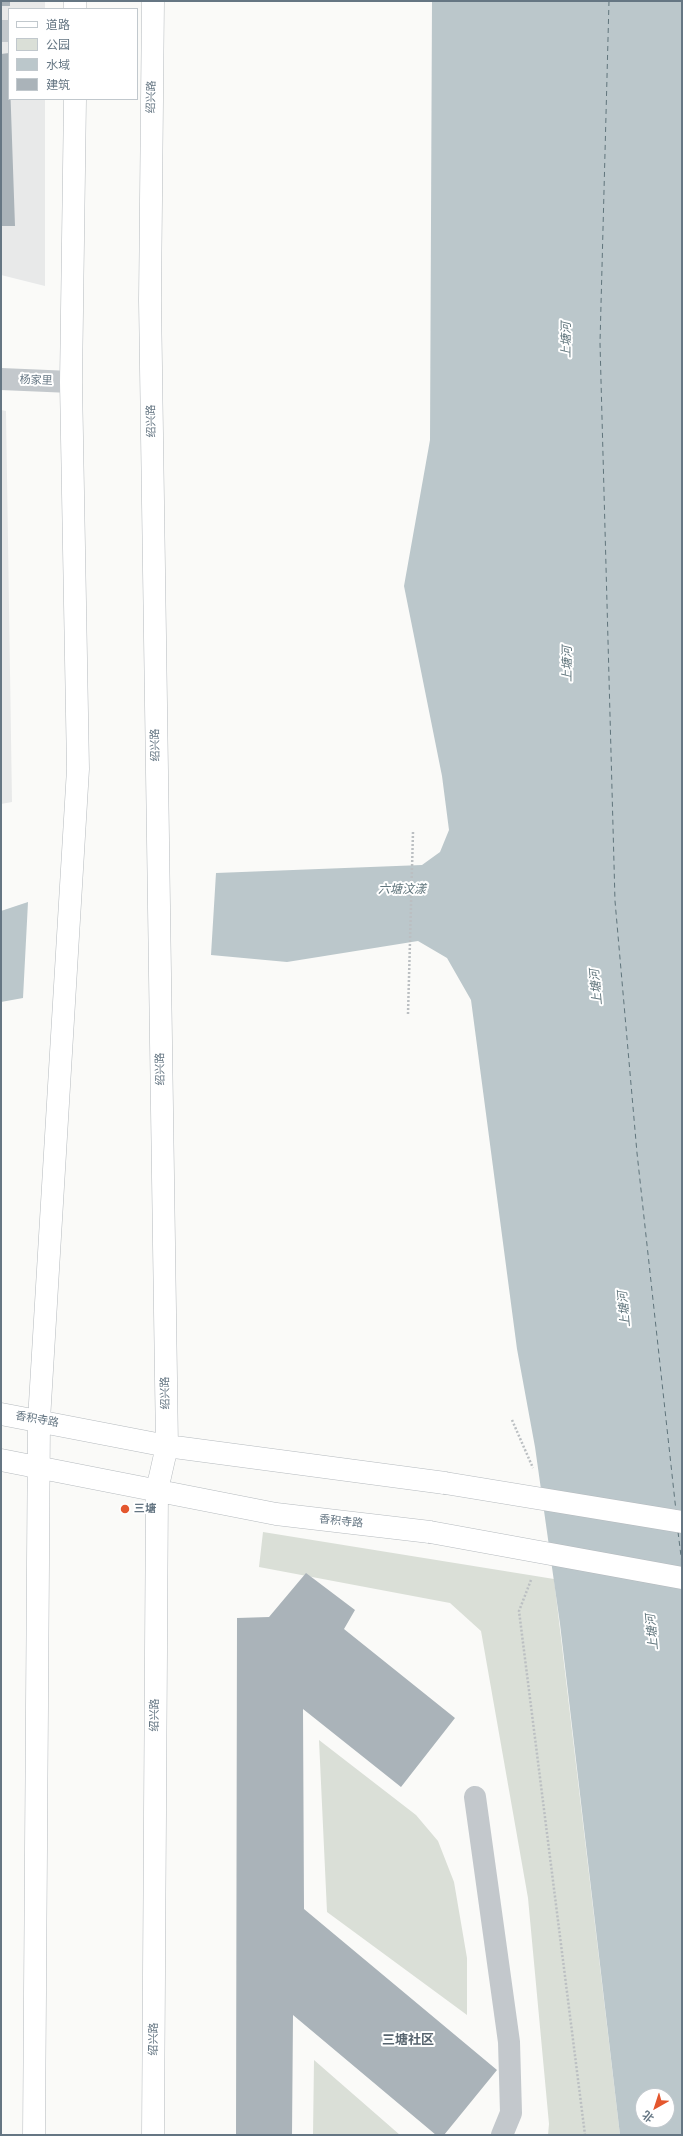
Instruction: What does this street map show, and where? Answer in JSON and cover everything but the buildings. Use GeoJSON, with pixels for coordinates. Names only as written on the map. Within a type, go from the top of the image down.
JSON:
{"type":"FeatureCollection","features":[{"type":"Feature","properties":{"kind":"main road","name":"绍兴路"},"geometry":{"type":"LineString","coordinates":[[153,1],[150,300],[167,1446],[157,1490],[153,2135]]}},
{"type":"Feature","properties":{"kind":"main road"},"geometry":{"type":"LineString","coordinates":[[34,2135],[39,1420],[78,769],[72,382],[74,100]]}},
{"type":"Feature","properties":{"kind":"main road","name":"香积寺路"},"geometry":{"type":"LineString","coordinates":[[1,1414],[39,1420],[167,1446],[445,1483],[682,1522]]}},
{"type":"Feature","properties":{"kind":"main road","name":"香积寺路"},"geometry":{"type":"LineString","coordinates":[[1,1460],[39,1466],[276,1514],[430,1532],[682,1578]]}},
{"type":"Feature","properties":{"kind":"street","name":"杨家里"},"geometry":{"type":"LineString","coordinates":[[1,379],[72,382]]}},
{"type":"Feature","properties":{"kind":"street"},"geometry":{"type":"LineString","coordinates":[[475,1796],[509,2042],[511,2114],[502,2135]]}},
{"type":"Feature","properties":{"kind":"path"},"geometry":{"type":"LineString","coordinates":[[408,1014],[411,970],[413,832]]}},
{"type":"Feature","properties":{"kind":"path"},"geometry":{"type":"LineString","coordinates":[[512,1420],[533,1467],[534,1475]]}},
{"type":"Feature","properties":{"kind":"path"},"geometry":{"type":"LineString","coordinates":[[532,1578],[519,1611],[585,2135]]}},
{"type":"Feature","properties":{"kind":"shaded area"},"geometry":{"type":"Polygon","coordinates":[[[1,1],[45,1],[45,8],[8,8],[8,100],[45,100],[45,286],[1,275],[1,1]]]}},
{"type":"Feature","properties":{"kind":"shaded area"},"geometry":{"type":"Polygon","coordinates":[[[1,410],[6,411],[12,802],[1,804],[1,410]]]}},
{"type":"Feature","properties":{"kind":"green space"},"geometry":{"type":"Polygon","coordinates":[[[263,1532],[554,1579],[620,2135],[548,2135],[549,2124],[528,1898],[481,1631],[450,1603],[259,1567],[263,1532]]]}},
{"type":"Feature","properties":{"kind":"green space"},"geometry":{"type":"Polygon","coordinates":[[[319,1740],[416,1815],[438,1841],[454,1882],[467,1958],[467,2015],[327,1912],[319,1740]]]}},
{"type":"Feature","properties":{"kind":"green space"},"geometry":{"type":"Polygon","coordinates":[[[314,2060],[400,2135],[313,2135],[314,2060]]]}},
{"type":"Feature","properties":{"kind":"water"},"geometry":{"type":"Polygon","coordinates":[[[432,1],[682,1],[682,2135],[620,2135],[560,1624],[535,1447],[517,1349],[471,1000],[447,958],[418,941],[287,962],[211,955],[216,873],[422,865],[440,852],[449,830],[442,776],[404,586],[430,440],[432,1]]]}},
{"type":"Feature","properties":{"kind":"water"},"geometry":{"type":"Polygon","coordinates":[[[28,902],[23,998],[1,1002],[1,911],[28,902]]]}},
{"type":"Feature","properties":{"kind":"ferry route"},"geometry":{"type":"LineString","coordinates":[[609,1],[600,343],[615,901],[637,1153],[676,1511]]}},
{"type":"Feature","properties":{"kind":"ferry route"},"geometry":{"type":"LineString","coordinates":[[678,1532],[682,1564]]}},
{"type":"Feature","properties":{"kind":"place","name":"三塘"},"geometry":{"type":"Point","coordinates":[125,1509]}},
{"type":"Feature","properties":{"kind":"district","name":"三塘社区"},"geometry":{"type":"Point","coordinates":[408,2041]}},
{"type":"Feature","properties":{"kind":"water label","name":"上塘河"},"geometry":{"type":"Point","coordinates":[567,340]}},
{"type":"Feature","properties":{"kind":"water label","name":"上塘河"},"geometry":{"type":"Point","coordinates":[568,664]}},
{"type":"Feature","properties":{"kind":"water label","name":"六塘汶漾"},"geometry":{"type":"Point","coordinates":[402,890]}},
{"type":"Feature","properties":{"kind":"water label","name":"上塘河"},"geometry":{"type":"Point","coordinates":[597,987]}},
{"type":"Feature","properties":{"kind":"water label","name":"上塘河"},"geometry":{"type":"Point","coordinates":[625,1309]}},
{"type":"Feature","properties":{"kind":"water label","name":"上塘河"},"geometry":{"type":"Point","coordinates":[653,1632]}}]}
